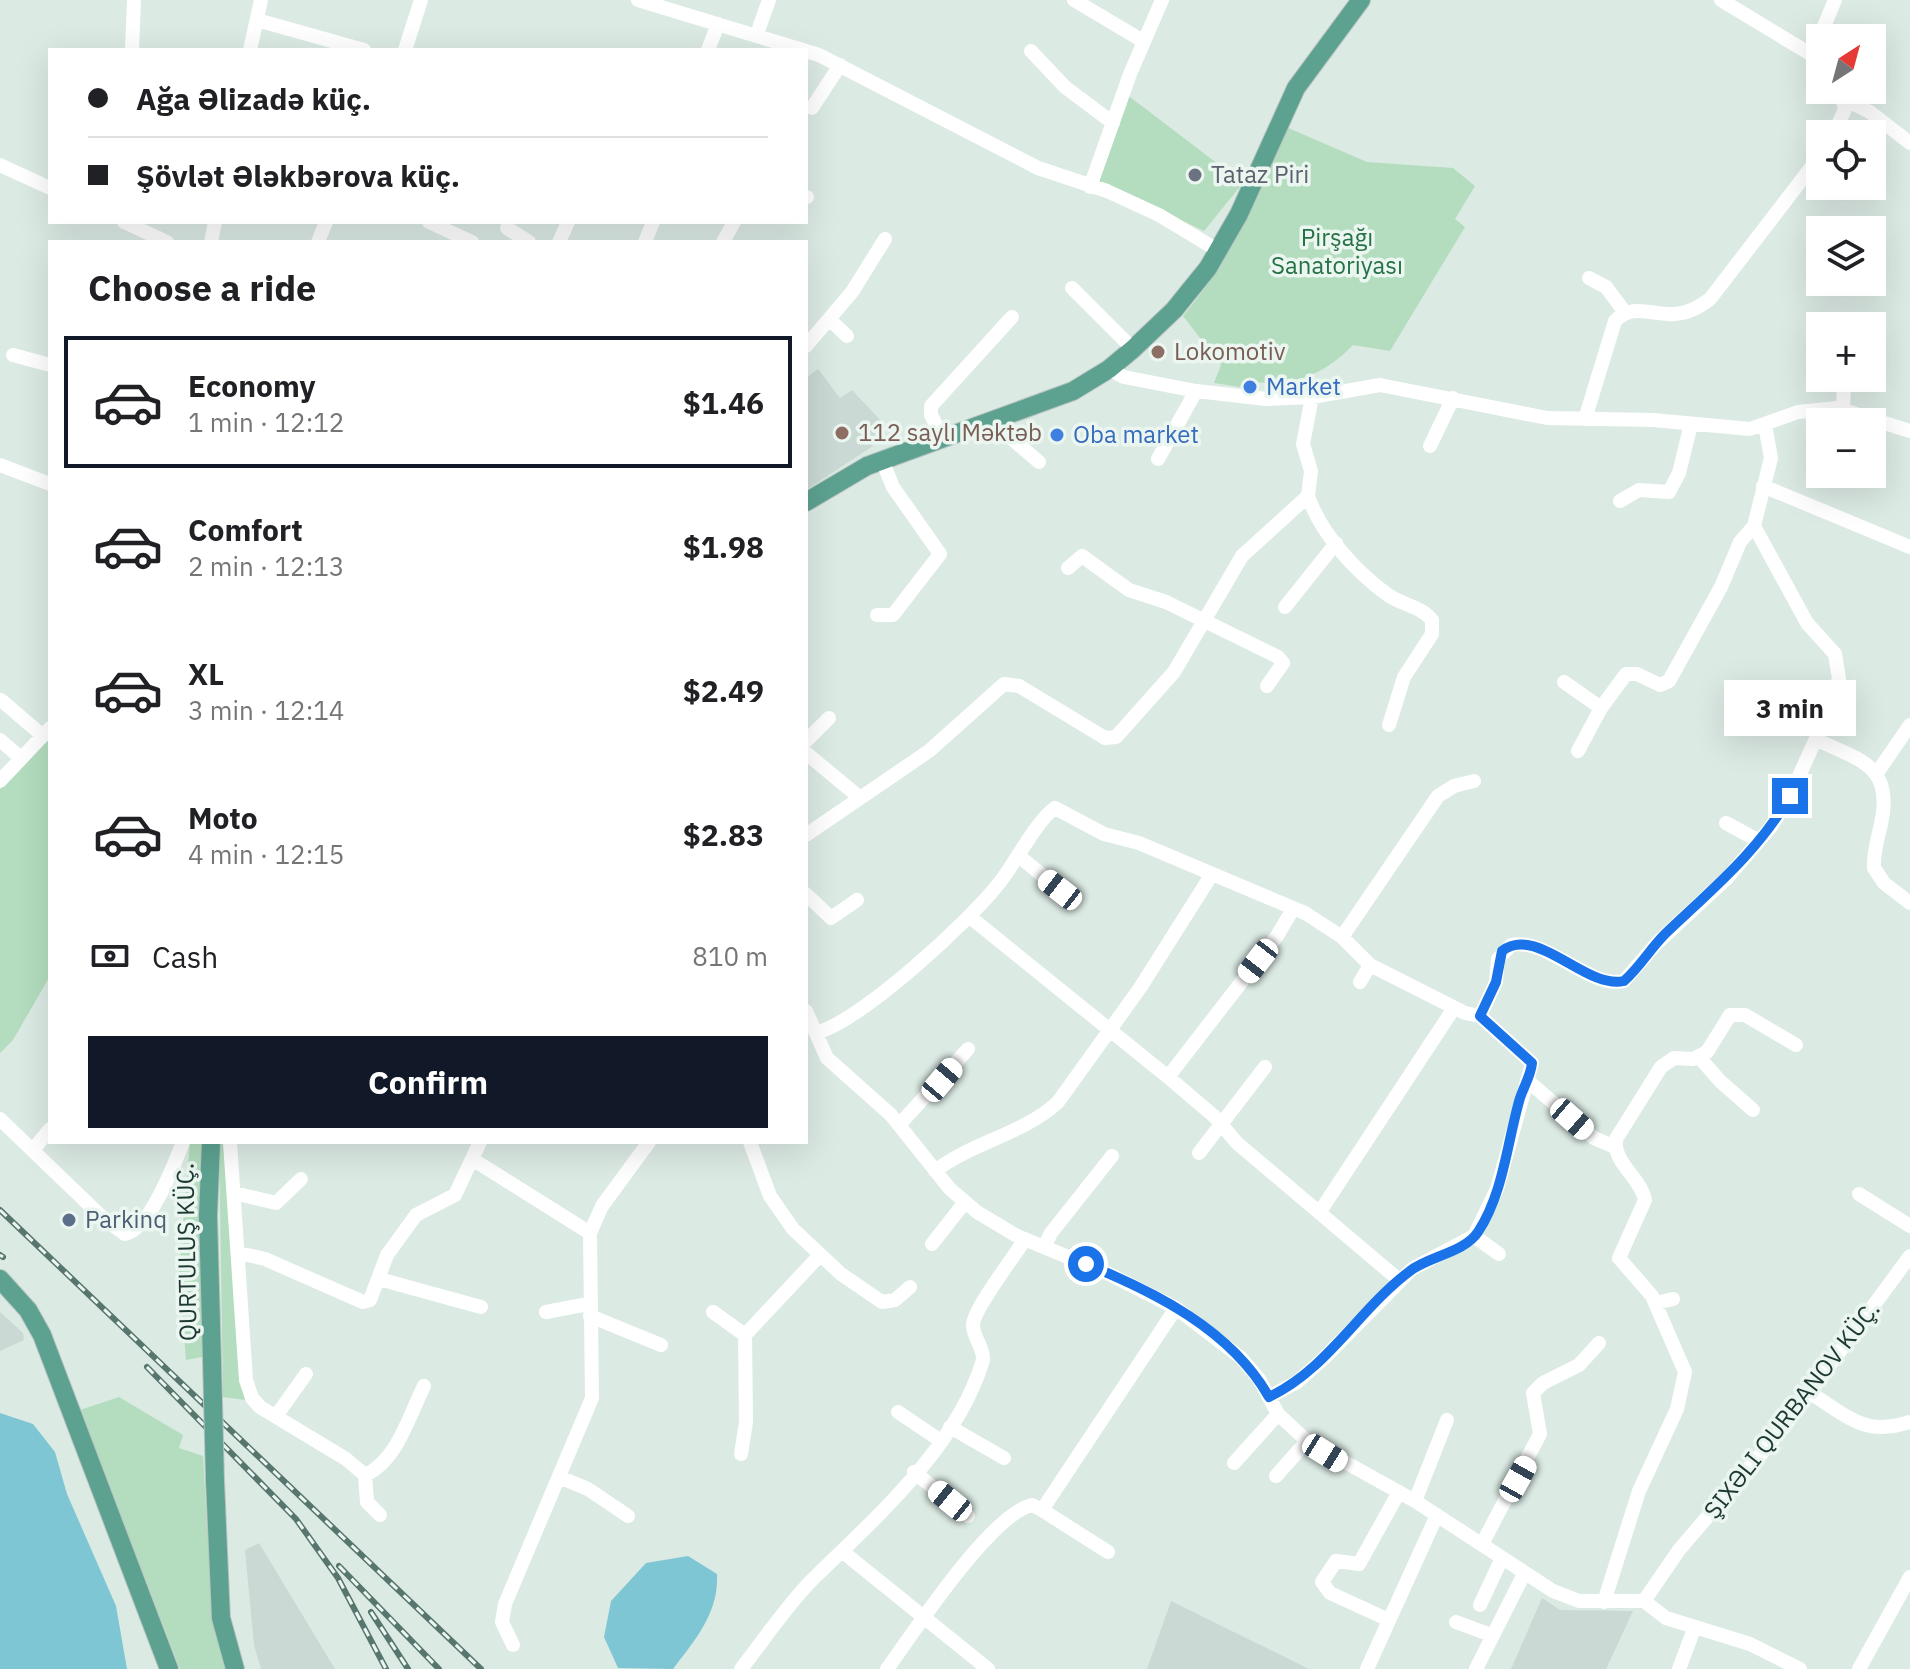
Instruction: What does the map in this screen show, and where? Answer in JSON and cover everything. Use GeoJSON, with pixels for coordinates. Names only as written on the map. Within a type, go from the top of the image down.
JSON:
{"type":"FeatureCollection","features":[{"type":"Feature","properties":{"kind":"main road"},"geometry":{"type":"LineString","coordinates":[[808,501],[882,460],[1073,391],[1109,369],[1133,349],[1187,296],[1219,251],[1251,189],[1296,88],[1361,0]]}},
{"type":"Feature","properties":{"kind":"main road","name":"QURTULUŞ KÜÇ."},"geometry":{"type":"LineString","coordinates":[[211,1144],[208,1216],[220,1603],[235,1669]]}},
{"type":"Feature","properties":{"kind":"main road"},"geometry":{"type":"LineString","coordinates":[[0,1279],[28,1310],[42,1335],[169,1669]]}},
{"type":"Feature","properties":{"kind":"street"},"geometry":{"type":"LineString","coordinates":[[132,48],[134,0]]}},
{"type":"Feature","properties":{"kind":"street"},"geometry":{"type":"LineString","coordinates":[[250,48],[261,0]]}},
{"type":"Feature","properties":{"kind":"street"},"geometry":{"type":"LineString","coordinates":[[406,48],[421,0]]}},
{"type":"Feature","properties":{"kind":"street"},"geometry":{"type":"LineString","coordinates":[[638,0],[794,48]]}},
{"type":"Feature","properties":{"kind":"street"},"geometry":{"type":"LineString","coordinates":[[757,34],[769,0]]}},
{"type":"Feature","properties":{"kind":"street"},"geometry":{"type":"LineString","coordinates":[[1074,0],[1143,41]]}},
{"type":"Feature","properties":{"kind":"street"},"geometry":{"type":"LineString","coordinates":[[1090,187],[1143,41],[1162,0]]}},
{"type":"Feature","properties":{"kind":"street"},"geometry":{"type":"LineString","coordinates":[[1721,0],[1806,51]]}},
{"type":"Feature","properties":{"kind":"street"},"geometry":{"type":"LineString","coordinates":[[1825,24],[1835,0]]}},
{"type":"Feature","properties":{"kind":"street"},"geometry":{"type":"LineString","coordinates":[[257,20],[357,48]]}},
{"type":"Feature","properties":{"kind":"street"},"geometry":{"type":"LineString","coordinates":[[709,48],[718,24]]}},
{"type":"Feature","properties":{"kind":"street"},"geometry":{"type":"LineString","coordinates":[[1031,51],[1065,87],[1113,123]]}},
{"type":"Feature","properties":{"kind":"street"},"geometry":{"type":"LineString","coordinates":[[808,53],[840,65],[1038,168],[1159,215],[1219,251]]}},
{"type":"Feature","properties":{"kind":"street"},"geometry":{"type":"LineString","coordinates":[[812,108],[840,65]]}},
{"type":"Feature","properties":{"kind":"street"},"geometry":{"type":"LineString","coordinates":[[1857,104],[1910,143]]}},
{"type":"Feature","properties":{"kind":"street"},"geometry":{"type":"LineString","coordinates":[[0,165],[48,187]]}},
{"type":"Feature","properties":{"kind":"street"},"geometry":{"type":"LineString","coordinates":[[1585,419],[1608,339],[1615,321],[1624,311],[1686,313],[1710,299],[1806,174]]}},
{"type":"Feature","properties":{"kind":"street"},"geometry":{"type":"LineString","coordinates":[[128,224],[163,240]]}},
{"type":"Feature","properties":{"kind":"street"},"geometry":{"type":"LineString","coordinates":[[433,224],[468,240]]}},
{"type":"Feature","properties":{"kind":"street"},"geometry":{"type":"LineString","coordinates":[[506,231],[525,240]]}},
{"type":"Feature","properties":{"kind":"street"},"geometry":{"type":"LineString","coordinates":[[808,344],[852,292],[885,239]]}},
{"type":"Feature","properties":{"kind":"street"},"geometry":{"type":"LineString","coordinates":[[1589,278],[1606,287],[1624,311]]}},
{"type":"Feature","properties":{"kind":"street"},"geometry":{"type":"LineString","coordinates":[[1072,288],[1133,349]]}},
{"type":"Feature","properties":{"kind":"street"},"geometry":{"type":"LineString","coordinates":[[944,440],[931,415],[931,406],[1012,317]]}},
{"type":"Feature","properties":{"kind":"street"},"geometry":{"type":"LineString","coordinates":[[829,319],[847,336]]}},
{"type":"Feature","properties":{"kind":"street"},"geometry":{"type":"LineString","coordinates":[[13,355],[48,364]]}},
{"type":"Feature","properties":{"kind":"street"},"geometry":{"type":"LineString","coordinates":[[1109,369],[1124,377],[1196,391],[1266,399],[1312,397],[1380,385],[1529,416],[1734,429],[1765,425],[1806,411]]}},
{"type":"Feature","properties":{"kind":"street"},"geometry":{"type":"LineString","coordinates":[[1158,459],[1196,391]]}},
{"type":"Feature","properties":{"kind":"street"},"geometry":{"type":"LineString","coordinates":[[1312,397],[1303,444],[1311,471],[1308,496],[1336,543],[1388,594],[1419,609],[1432,620],[1432,634],[1404,677],[1389,725]]}},
{"type":"Feature","properties":{"kind":"street"},"geometry":{"type":"LineString","coordinates":[[1430,446],[1453,398]]}},
{"type":"Feature","properties":{"kind":"street"},"geometry":{"type":"LineString","coordinates":[[998,420],[1004,432],[1039,462]]}},
{"type":"Feature","properties":{"kind":"street"},"geometry":{"type":"LineString","coordinates":[[1886,423],[1910,431]]}},
{"type":"Feature","properties":{"kind":"street"},"geometry":{"type":"LineString","coordinates":[[1620,501],[1639,490],[1669,492],[1679,473],[1691,424]]}},
{"type":"Feature","properties":{"kind":"street"},"geometry":{"type":"LineString","coordinates":[[1578,751],[1601,708],[1626,674],[1637,674],[1660,685],[1669,681],[1717,596],[1740,542],[1754,526],[1771,450],[1765,425]]}},
{"type":"Feature","properties":{"kind":"street"},"geometry":{"type":"LineString","coordinates":[[877,615],[893,615],[940,554],[893,487],[882,460]]}},
{"type":"Feature","properties":{"kind":"street"},"geometry":{"type":"LineString","coordinates":[[0,465],[48,483]]}},
{"type":"Feature","properties":{"kind":"street"},"geometry":{"type":"LineString","coordinates":[[1763,486],[1910,547]]}},
{"type":"Feature","properties":{"kind":"street"},"geometry":{"type":"LineString","coordinates":[[808,834],[929,751],[1004,684],[1019,686],[1105,738],[1116,737],[1174,672],[1248,548],[1308,496]]}},
{"type":"Feature","properties":{"kind":"street"},"geometry":{"type":"LineString","coordinates":[[1482,1018],[1496,982],[1498,959],[1511,945],[1529,945],[1604,979],[1624,981],[1657,943],[1711,895],[1782,810],[1833,701],[1839,665],[1829,645],[1807,623],[1754,526]]}},
{"type":"Feature","properties":{"kind":"street"},"geometry":{"type":"LineString","coordinates":[[1285,607],[1336,543]]}},
{"type":"Feature","properties":{"kind":"street"},"geometry":{"type":"LineString","coordinates":[[1068,568],[1082,556],[1129,590],[1206,620],[1282,659],[1282,668],[1267,686]]}},
{"type":"Feature","properties":{"kind":"street"},"geometry":{"type":"LineString","coordinates":[[1564,682],[1601,708]]}},
{"type":"Feature","properties":{"kind":"street"},"geometry":{"type":"LineString","coordinates":[[0,781],[46,732],[1,700]]}},
{"type":"Feature","properties":{"kind":"street"},"geometry":{"type":"LineString","coordinates":[[808,739],[829,718]]}},
{"type":"Feature","properties":{"kind":"street"},"geometry":{"type":"LineString","coordinates":[[1877,773],[1904,744],[1910,725]]}},
{"type":"Feature","properties":{"kind":"street"},"geometry":{"type":"LineString","coordinates":[[0,740],[21,758]]}},
{"type":"Feature","properties":{"kind":"street"},"geometry":{"type":"LineString","coordinates":[[1817,740],[1864,762],[1877,773],[1885,799],[1874,868],[1884,883],[1910,903]]}},
{"type":"Feature","properties":{"kind":"street"},"geometry":{"type":"LineString","coordinates":[[808,755],[859,797]]}},
{"type":"Feature","properties":{"kind":"street"},"geometry":{"type":"LineString","coordinates":[[1342,937],[1438,796],[1454,786],[1474,781]]}},
{"type":"Feature","properties":{"kind":"street"},"geometry":{"type":"LineString","coordinates":[[816,1033],[846,1021],[970,917],[1020,857],[1055,808],[1104,834],[1139,843],[1293,909],[1342,937],[1370,965],[1454,1008],[1482,1018],[1531,1060],[1497,1189],[1474,1236],[1399,1280],[1323,1359],[1297,1382],[1269,1397]]}},
{"type":"Feature","properties":{"kind":"street"},"geometry":{"type":"LineString","coordinates":[[1726,823],[1759,841]]}},
{"type":"Feature","properties":{"kind":"street"},"geometry":{"type":"LineString","coordinates":[[1020,857],[1060,890]]}},
{"type":"Feature","properties":{"kind":"street"},"geometry":{"type":"LineString","coordinates":[[935,1171],[958,1156],[1045,1114],[1058,1102],[1174,937],[1212,874]]}},
{"type":"Feature","properties":{"kind":"street"},"geometry":{"type":"LineString","coordinates":[[808,896],[831,918],[857,900]]}},
{"type":"Feature","properties":{"kind":"street"},"geometry":{"type":"LineString","coordinates":[[1168,1077],[1293,909]]}},
{"type":"Feature","properties":{"kind":"street"},"geometry":{"type":"LineString","coordinates":[[970,917],[1168,1077],[1237,1143],[1321,1210],[1399,1280]]}},
{"type":"Feature","properties":{"kind":"street"},"geometry":{"type":"LineString","coordinates":[[1360,982],[1370,965]]}},
{"type":"Feature","properties":{"kind":"street"},"geometry":{"type":"LineString","coordinates":[[1321,1210],[1454,1008]]}},
{"type":"Feature","properties":{"kind":"street"},"geometry":{"type":"LineString","coordinates":[[1615,1147],[1622,1128],[1661,1067],[1674,1058],[1699,1057],[1713,1045],[1726,1019],[1739,1014],[1796,1045]]}},
{"type":"Feature","properties":{"kind":"street"},"geometry":{"type":"LineString","coordinates":[[808,1015],[827,1058],[899,1125],[935,1171],[965,1202],[1025,1239],[1129,1283],[1176,1308],[1240,1357],[1278,1414],[1307,1441],[1415,1501],[1524,1574],[1570,1598],[1604,1602],[1644,1601],[1666,1618],[1758,1647],[1800,1669]]}},
{"type":"Feature","properties":{"kind":"street"},"geometry":{"type":"LineString","coordinates":[[899,1125],[968,1049]]}},
{"type":"Feature","properties":{"kind":"street"},"geometry":{"type":"LineString","coordinates":[[1699,1057],[1720,1081],[1753,1110]]}},
{"type":"Feature","properties":{"kind":"street"},"geometry":{"type":"LineString","coordinates":[[1199,1153],[1265,1067]]}},
{"type":"Feature","properties":{"kind":"street"},"geometry":{"type":"LineString","coordinates":[[1527,1080],[1594,1138],[1615,1147],[1643,1191],[1645,1200],[1619,1258],[1656,1303],[1685,1372],[1683,1392],[1639,1491],[1604,1602]]}},
{"type":"Feature","properties":{"kind":"street"},"geometry":{"type":"LineString","coordinates":[[0,1119],[104,1219],[125,1234],[136,1229],[148,1215],[182,1144]]}},
{"type":"Feature","properties":{"kind":"street"},"geometry":{"type":"LineString","coordinates":[[33,1150],[48,1131]]}},
{"type":"Feature","properties":{"kind":"street"},"geometry":{"type":"LineString","coordinates":[[230,1144],[239,1253],[238,1295],[246,1380],[252,1398],[346,1459],[365,1475],[367,1502],[380,1515]]}},
{"type":"Feature","properties":{"kind":"street"},"geometry":{"type":"LineString","coordinates":[[239,1253],[265,1259],[363,1302],[374,1296],[387,1255],[416,1215],[455,1195],[479,1144]]}},
{"type":"Feature","properties":{"kind":"street"},"geometry":{"type":"LineString","coordinates":[[513,1645],[502,1622],[505,1604],[592,1398],[590,1233],[602,1206],[648,1144]]}},
{"type":"Feature","properties":{"kind":"street"},"geometry":{"type":"LineString","coordinates":[[751,1144],[777,1209],[820,1255],[882,1302],[895,1300],[910,1287]]}},
{"type":"Feature","properties":{"kind":"street"},"geometry":{"type":"LineString","coordinates":[[1044,1247],[1051,1233],[1112,1156]]}},
{"type":"Feature","properties":{"kind":"street"},"geometry":{"type":"LineString","coordinates":[[472,1159],[590,1233]]}},
{"type":"Feature","properties":{"kind":"street"},"geometry":{"type":"LineString","coordinates":[[234,1193],[276,1203],[301,1179]]}},
{"type":"Feature","properties":{"kind":"street"},"geometry":{"type":"LineString","coordinates":[[1859,1194],[1910,1226]]}},
{"type":"Feature","properties":{"kind":"street"},"geometry":{"type":"LineString","coordinates":[[932,1244],[965,1202]]}},
{"type":"Feature","properties":{"kind":"street"},"geometry":{"type":"LineString","coordinates":[[1474,1236],[1499,1254]]}},
{"type":"Feature","properties":{"kind":"street"},"geometry":{"type":"LineString","coordinates":[[741,1669],[808,1584],[843,1552],[941,1441],[983,1360],[984,1353],[974,1332],[974,1317],[1025,1239]]}},
{"type":"Feature","properties":{"kind":"street"},"geometry":{"type":"LineString","coordinates":[[741,1454],[746,1422],[745,1335],[820,1255]]}},
{"type":"Feature","properties":{"kind":"street"},"geometry":{"type":"LineString","coordinates":[[1644,1601],[1679,1550],[1751,1470],[1910,1256]]}},
{"type":"Feature","properties":{"kind":"street"},"geometry":{"type":"LineString","coordinates":[[379,1279],[481,1307]]}},
{"type":"Feature","properties":{"kind":"street"},"geometry":{"type":"LineString","coordinates":[[1656,1303],[1673,1299]]}},
{"type":"Feature","properties":{"kind":"street"},"geometry":{"type":"LineString","coordinates":[[1042,1510],[1176,1308]]}},
{"type":"Feature","properties":{"kind":"street"},"geometry":{"type":"LineString","coordinates":[[546,1312],[589,1310],[661,1345]]}},
{"type":"Feature","properties":{"kind":"street"},"geometry":{"type":"LineString","coordinates":[[713,1312],[745,1335]]}},
{"type":"Feature","properties":{"kind":"street"},"geometry":{"type":"LineString","coordinates":[[1482,1544],[1540,1434],[1533,1393],[1543,1383],[1579,1365],[1599,1343]]}},
{"type":"Feature","properties":{"kind":"street"},"geometry":{"type":"LineString","coordinates":[[276,1416],[306,1374]]}},
{"type":"Feature","properties":{"kind":"street"},"geometry":{"type":"LineString","coordinates":[[365,1475],[380,1468],[388,1457],[424,1386]]}},
{"type":"Feature","properties":{"kind":"street"},"geometry":{"type":"LineString","coordinates":[[1810,1393],[1870,1429],[1889,1429],[1910,1422]]}},
{"type":"Feature","properties":{"kind":"street"},"geometry":{"type":"LineString","coordinates":[[898,1412],[941,1441]]}},
{"type":"Feature","properties":{"kind":"street"},"geometry":{"type":"LineString","coordinates":[[1234,1463],[1278,1414]]}},
{"type":"Feature","properties":{"kind":"street"},"geometry":{"type":"LineString","coordinates":[[1415,1501],[1447,1420]]}},
{"type":"Feature","properties":{"kind":"street"},"geometry":{"type":"LineString","coordinates":[[950,1427],[1004,1458]]}},
{"type":"Feature","properties":{"kind":"street"},"geometry":{"type":"LineString","coordinates":[[1276,1476],[1307,1441]]}},
{"type":"Feature","properties":{"kind":"street"},"geometry":{"type":"LineString","coordinates":[[914,1472],[968,1516]]}},
{"type":"Feature","properties":{"kind":"street"},"geometry":{"type":"LineString","coordinates":[[559,1477],[588,1489],[628,1516]]}},
{"type":"Feature","properties":{"kind":"street"},"geometry":{"type":"LineString","coordinates":[[1389,1620],[1330,1593],[1322,1582],[1336,1561],[1359,1564],[1399,1492]]}},
{"type":"Feature","properties":{"kind":"street"},"geometry":{"type":"LineString","coordinates":[[887,1669],[986,1540],[1024,1507],[1032,1505],[1042,1510],[1108,1552]]}},
{"type":"Feature","properties":{"kind":"street"},"geometry":{"type":"LineString","coordinates":[[1367,1669],[1437,1515]]}},
{"type":"Feature","properties":{"kind":"street"},"geometry":{"type":"LineString","coordinates":[[843,1552],[988,1669]]}},
{"type":"Feature","properties":{"kind":"street"},"geometry":{"type":"LineString","coordinates":[[1480,1605],[1502,1558]]}},
{"type":"Feature","properties":{"kind":"street"},"geometry":{"type":"LineString","coordinates":[[1476,1669],[1524,1574]]}},
{"type":"Feature","properties":{"kind":"street"},"geometry":{"type":"LineString","coordinates":[[1859,1669],[1910,1577]]}},
{"type":"Feature","properties":{"kind":"street"},"geometry":{"type":"LineString","coordinates":[[1456,1622],[1491,1635]]}},
{"type":"Feature","properties":{"kind":"street"},"geometry":{"type":"LineString","coordinates":[[1679,1669],[1694,1629]]}},
{"type":"Feature","properties":{"kind":"shaded area","name":"112 saylı Məktəb"},"geometry":{"type":"Polygon","coordinates":[[[818,369],[840,398],[852,390],[886,426],[869,440],[873,446],[808,489],[808,376],[818,369]]]}},
{"type":"Feature","properties":{"kind":"shaded area"},"geometry":{"type":"Polygon","coordinates":[[[0,1312],[23,1333],[24,1340],[0,1351],[0,1312]]]}},
{"type":"Feature","properties":{"kind":"shaded area"},"geometry":{"type":"Polygon","coordinates":[[[259,1543],[335,1669],[261,1669],[254,1645],[245,1550],[259,1543]]]}},
{"type":"Feature","properties":{"kind":"shaded area"},"geometry":{"type":"Polygon","coordinates":[[[1542,1598],[1560,1610],[1633,1611],[1606,1669],[1511,1669],[1542,1598]]]}},
{"type":"Feature","properties":{"kind":"shaded area"},"geometry":{"type":"Polygon","coordinates":[[[1171,1601],[1309,1669],[1147,1669],[1171,1601]]]}},
{"type":"Feature","properties":{"kind":"green space"},"geometry":{"type":"Polygon","coordinates":[[[1126,94],[1243,183],[1204,231],[1099,181],[1126,94]]]}},
{"type":"Feature","properties":{"kind":"green space","name":"Pirşağı Sanatoriyası"},"geometry":{"type":"Polygon","coordinates":[[[1286,127],[1367,162],[1453,168],[1475,186],[1455,219],[1465,227],[1390,351],[1353,345],[1329,365],[1303,378],[1276,383],[1244,381],[1240,387],[1214,383],[1221,365],[1183,316],[1230,250],[1266,178],[1286,127]]]}},
{"type":"Feature","properties":{"kind":"green space"},"geometry":{"type":"Polygon","coordinates":[[[48,740],[48,979],[13,1040],[0,1053],[0,789],[48,740]]]}},
{"type":"Feature","properties":{"kind":"green space"},"geometry":{"type":"Polygon","coordinates":[[[190,1144],[201,1144],[202,1357],[186,1360],[179,1273],[190,1144]]]}},
{"type":"Feature","properties":{"kind":"green space"},"geometry":{"type":"Polygon","coordinates":[[[219,1144],[226,1144],[235,1307],[245,1400],[223,1397],[219,1144]]]}},
{"type":"Feature","properties":{"kind":"green space"},"geometry":{"type":"Polygon","coordinates":[[[119,1397],[183,1435],[179,1448],[203,1456],[212,1613],[226,1669],[180,1669],[80,1410],[119,1397]]]}},
{"type":"Feature","properties":{"kind":"water"},"geometry":{"type":"Polygon","coordinates":[[[0,1413],[33,1424],[55,1452],[67,1494],[116,1606],[127,1669],[0,1669],[0,1413]]]}},
{"type":"Feature","properties":{"kind":"water"},"geometry":{"type":"Polygon","coordinates":[[[688,1556],[717,1574],[714,1601],[704,1625],[673,1669],[618,1668],[604,1637],[611,1601],[646,1563],[688,1556]]]}},
{"type":"Feature","properties":{"kind":"railway"},"geometry":{"type":"LineString","coordinates":[[0,1210],[481,1669]]}},
{"type":"Feature","properties":{"kind":"railway"},"geometry":{"type":"LineString","coordinates":[[147,1367],[296,1519],[338,1578],[386,1669]]}},
{"type":"Feature","properties":{"kind":"railway"},"geometry":{"type":"LineString","coordinates":[[339,1566],[439,1669]]}},
{"type":"Feature","properties":{"kind":"railway"},"geometry":{"type":"LineString","coordinates":[[371,1612],[408,1669]]}},
{"type":"Feature","properties":{"kind":"place","name":"Tataz Piri"},"geometry":{"type":"Point","coordinates":[1195,175]}},
{"type":"Feature","properties":{"kind":"place","name":"Lokomotiv"},"geometry":{"type":"Point","coordinates":[1158,352]}},
{"type":"Feature","properties":{"kind":"place","name":"Market"},"geometry":{"type":"Point","coordinates":[1250,387]}},
{"type":"Feature","properties":{"kind":"place","name":"112 saylı Məktəb"},"geometry":{"type":"Point","coordinates":[842,433]}},
{"type":"Feature","properties":{"kind":"place","name":"Oba market"},"geometry":{"type":"Point","coordinates":[1057,435]}},
{"type":"Feature","properties":{"kind":"place","name":"Parkinq"},"geometry":{"type":"Point","coordinates":[69,1220]}},
{"type":"Feature","properties":{"kind":"route"},"geometry":{"type":"LineString","coordinates":[[1086,1264],[1157,1297],[1217,1337],[1251,1368],[1269,1397],[1297,1382],[1412,1269],[1468,1242],[1478,1231],[1497,1189],[1532,1063],[1480,1016],[1492,995],[1502,951],[1519,943],[1529,945],[1604,979],[1615,983],[1624,981],[1671,928],[1728,877],[1770,828],[1790,796]]}}]}
